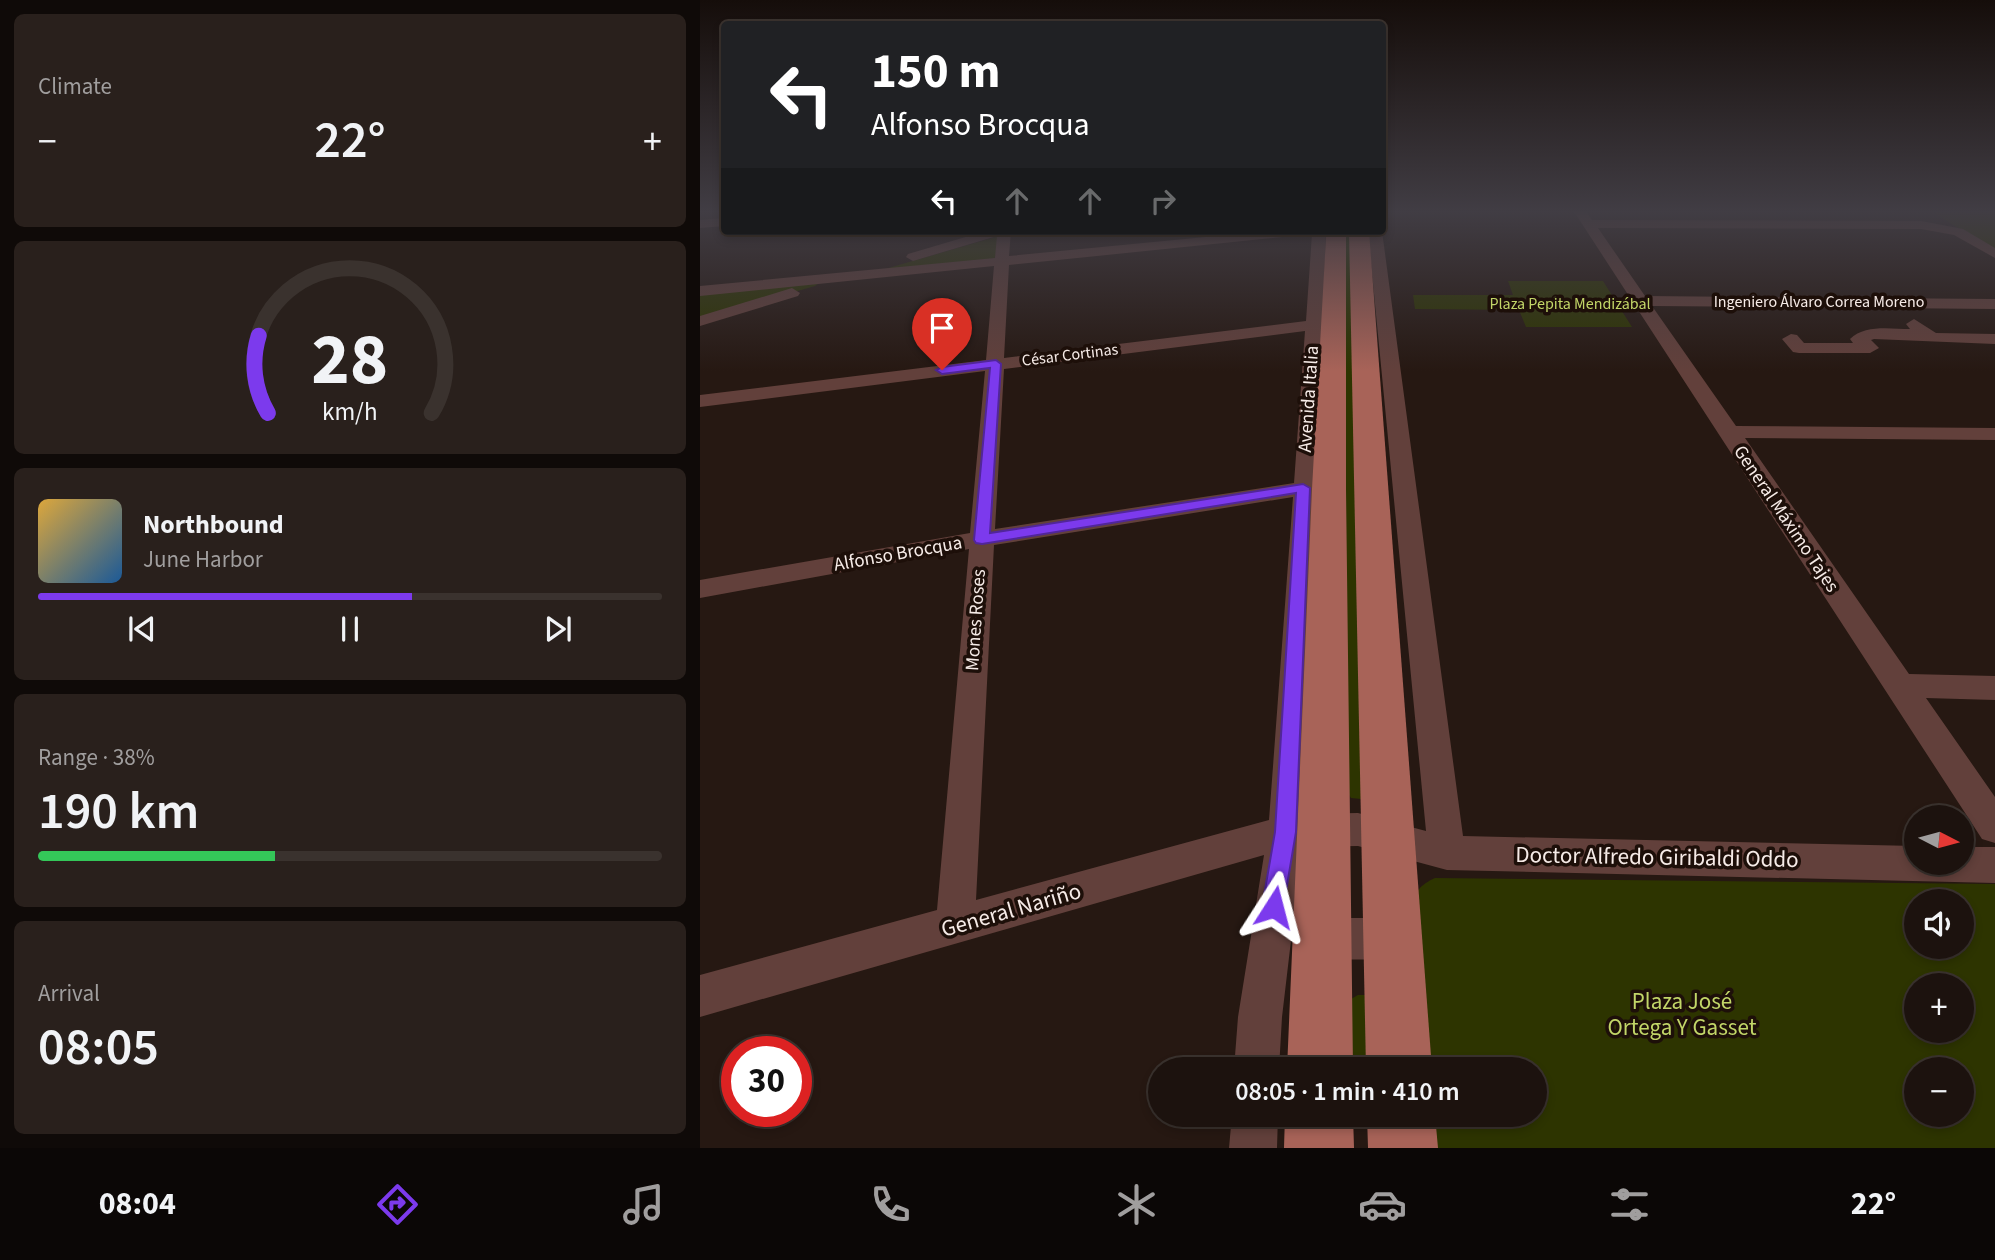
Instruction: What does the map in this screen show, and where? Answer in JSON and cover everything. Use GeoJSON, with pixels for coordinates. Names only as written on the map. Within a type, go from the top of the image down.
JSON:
{"type":"FeatureCollection","features":[{"type":"Feature","properties":{"kind":"main road","name":"Avenida Italia"},"geometry":{"type":"LineString","coordinates":[[1320,1057],[1322,938],[1304,830],[1334,264]]}},
{"type":"Feature","properties":{"kind":"main road"},"geometry":{"type":"LineString","coordinates":[[1365,264],[1372,297],[1392,938],[1398,1057]]}},
{"type":"Feature","properties":{"kind":"main road"},"geometry":{"type":"LineString","coordinates":[[1319,1127],[1319,1148]]}},
{"type":"Feature","properties":{"kind":"main road"},"geometry":{"type":"LineString","coordinates":[[1402,1127],[1403,1148]]}},
{"type":"Feature","properties":{"kind":"street"},"geometry":{"type":"LineString","coordinates":[[700,321],[891,264]]}},
{"type":"Feature","properties":{"kind":"street"},"geometry":{"type":"LineString","coordinates":[[700,291],[964,264]]}},
{"type":"Feature","properties":{"kind":"street","name":"Mones Roses"},"geometry":{"type":"LineString","coordinates":[[955,926],[1002,264]]}},
{"type":"Feature","properties":{"kind":"street","name":"Avenida Italia"},"geometry":{"type":"LineString","coordinates":[[1258,1057],[1260,1017],[1304,830],[1303,488],[1317,264]]}},
{"type":"Feature","properties":{"kind":"street"},"geometry":{"type":"LineString","coordinates":[[1374,264],[1372,297],[1447,853]]}},
{"type":"Feature","properties":{"kind":"street","name":"General Máximo Tajes"},"geometry":{"type":"LineString","coordinates":[[1616,264],[1995,827]]}},
{"type":"Feature","properties":{"kind":"street","name":"Ingeniero Álvaro Correa Moreno"},"geometry":{"type":"LineString","coordinates":[[1642,301],[1995,304]]}},
{"type":"Feature","properties":{"kind":"street"},"geometry":{"type":"LineString","coordinates":[[1888,303],[1932,338],[1995,339]]}},
{"type":"Feature","properties":{"kind":"street","name":"César Cortinas"},"geometry":{"type":"LineString","coordinates":[[700,401],[1314,325]]}},
{"type":"Feature","properties":{"kind":"street"},"geometry":{"type":"LineString","coordinates":[[1791,339],[1799,348],[1870,348],[1859,339],[1872,334],[1927,334]]}},
{"type":"Feature","properties":{"kind":"street"},"geometry":{"type":"LineString","coordinates":[[1727,432],[1995,434]]}},
{"type":"Feature","properties":{"kind":"street","name":"Alfonso Brocqua"},"geometry":{"type":"LineString","coordinates":[[700,589],[1303,488]]}},
{"type":"Feature","properties":{"kind":"street"},"geometry":{"type":"LineString","coordinates":[[1900,686],[1995,688]]}},
{"type":"Feature","properties":{"kind":"street","name":"Doctor Alfredo Giribaldi Oddo"},"geometry":{"type":"LineString","coordinates":[[1304,830],[1389,835],[1424,849],[1447,853],[1995,865]]}},
{"type":"Feature","properties":{"kind":"street","name":"General Nariño"},"geometry":{"type":"LineString","coordinates":[[700,996],[1304,830]]}},
{"type":"Feature","properties":{"kind":"street"},"geometry":{"type":"LineString","coordinates":[[1322,938],[1392,938]]}},
{"type":"Feature","properties":{"kind":"street"},"geometry":{"type":"LineString","coordinates":[[1253,1148],[1254,1127]]}},
{"type":"Feature","properties":{"kind":"green space"},"geometry":{"type":"Polygon","coordinates":[[[904,264],[943,264],[885,269],[904,264]]]}},
{"type":"Feature","properties":{"kind":"green space"},"geometry":{"type":"Polygon","coordinates":[[[1344,264],[1353,264],[1361,799],[1351,798],[1346,790],[1344,264]]]}},
{"type":"Feature","properties":{"kind":"green space","name":"Plaza Pepita Mendizábal"},"geometry":{"type":"Polygon","coordinates":[[[1508,281],[1603,281],[1632,327],[1526,327],[1519,310],[1415,309],[1413,295],[1513,295],[1508,281]]]}},
{"type":"Feature","properties":{"kind":"green space"},"geometry":{"type":"Polygon","coordinates":[[[819,283],[815,286],[700,319],[700,293],[819,283]]]}},
{"type":"Feature","properties":{"kind":"green space","name":"Plaza José Ortega Y Gasset"},"geometry":{"type":"Polygon","coordinates":[[[1435,878],[1995,884],[1995,1148],[1426,1148],[1425,1127],[1547,1127],[1547,1057],[1421,1057],[1412,908],[1422,886],[1435,878]]]}},
{"type":"Feature","properties":{"kind":"green space"},"geometry":{"type":"Polygon","coordinates":[[[1358,995],[1368,995],[1378,1003],[1380,1057],[1347,1057],[1347,1017],[1351,999],[1358,995]]]}},
{"type":"Feature","properties":{"kind":"route"},"geometry":{"type":"LineString","coordinates":[[942,370],[996,364],[982,540],[1303,488],[1286,832],[1274,907]]}}]}
